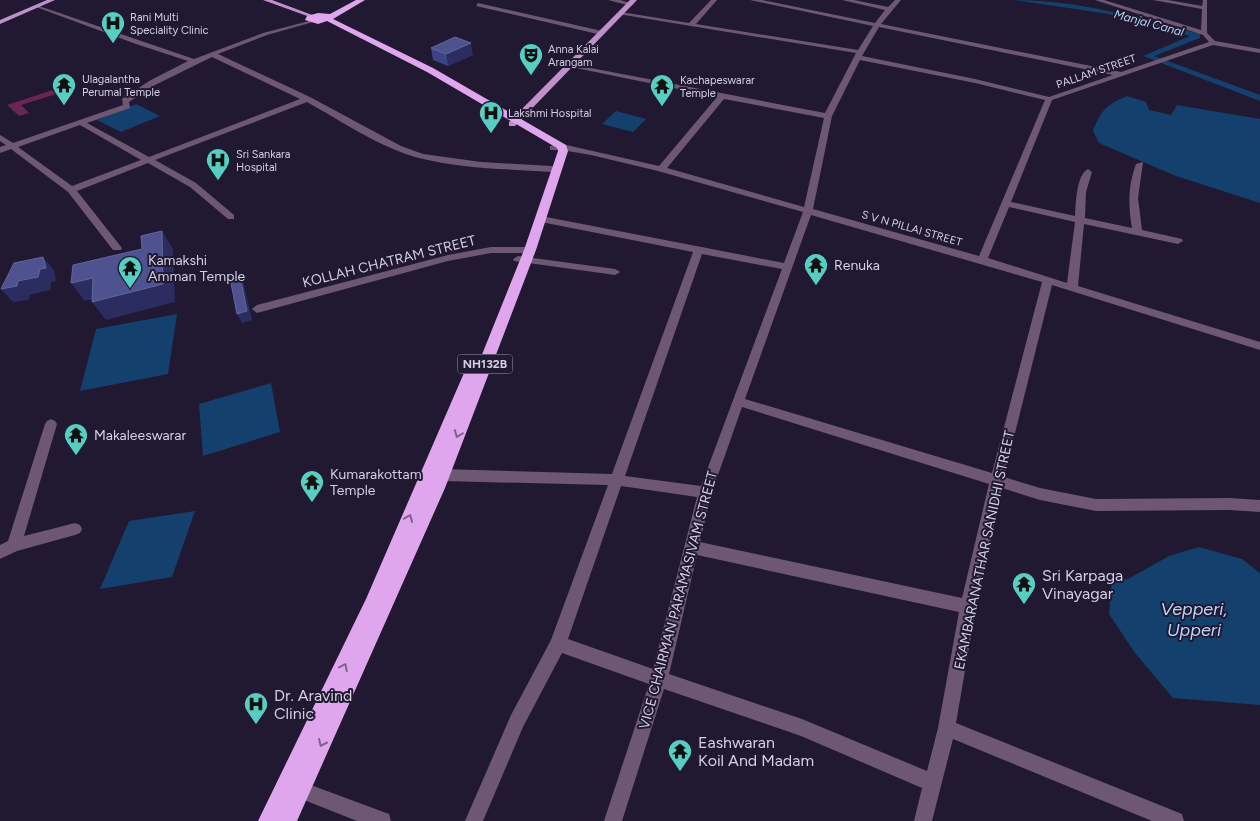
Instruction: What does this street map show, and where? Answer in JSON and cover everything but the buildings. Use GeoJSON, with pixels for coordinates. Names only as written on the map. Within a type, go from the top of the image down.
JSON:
{"type":"FeatureCollection","features":[{"type":"Feature","properties":{"kind":"highway"},"geometry":{"type":"LineString","coordinates":[[320,18],[350,0]]}},
{"type":"Feature","properties":{"kind":"highway"},"geometry":{"type":"LineString","coordinates":[[320,18],[361,0]]}},
{"type":"Feature","properties":{"kind":"highway"},"geometry":{"type":"LineString","coordinates":[[320,18],[515,122],[559,151]]}},
{"type":"Feature","properties":{"kind":"highway","name":"NH132B"},"geometry":{"type":"LineString","coordinates":[[286,821],[442,475],[524,254],[559,151]]}},
{"type":"Feature","properties":{"kind":"highway","name":"NH132B"},"geometry":{"type":"LineString","coordinates":[[269,821],[373,605],[424,482],[541,219],[559,151]]}},
{"type":"Feature","properties":{"kind":"main road"},"geometry":{"type":"LineString","coordinates":[[0,22],[54,0]]}},
{"type":"Feature","properties":{"kind":"main road"},"geometry":{"type":"LineString","coordinates":[[266,0],[320,18]]}},
{"type":"Feature","properties":{"kind":"main road"},"geometry":{"type":"LineString","coordinates":[[276,0],[320,18]]}},
{"type":"Feature","properties":{"kind":"main road"},"geometry":{"type":"LineString","coordinates":[[515,122],[632,2]]}},
{"type":"Feature","properties":{"kind":"street"},"geometry":{"type":"LineString","coordinates":[[611,0],[632,2]]}},
{"type":"Feature","properties":{"kind":"street"},"geometry":{"type":"LineString","coordinates":[[691,25],[714,0]]}},
{"type":"Feature","properties":{"kind":"street"},"geometry":{"type":"LineString","coordinates":[[753,0],[1121,74]]}},
{"type":"Feature","properties":{"kind":"street"},"geometry":{"type":"LineString","coordinates":[[845,0],[890,9]]}},
{"type":"Feature","properties":{"kind":"street","name":"VICE CHAIRMAN PARAMASIVAM STREET"},"geometry":{"type":"LineString","coordinates":[[613,821],[659,679],[705,492],[808,211],[828,116],[848,72],[878,25],[898,0]]}},
{"type":"Feature","properties":{"kind":"street"},"geometry":{"type":"LineString","coordinates":[[1098,0],[1204,33],[1214,43]]}},
{"type":"Feature","properties":{"kind":"street"},"geometry":{"type":"LineString","coordinates":[[1156,0],[1205,8]]}},
{"type":"Feature","properties":{"kind":"street"},"geometry":{"type":"LineString","coordinates":[[1204,33],[1205,0]]}},
{"type":"Feature","properties":{"kind":"street"},"geometry":{"type":"LineString","coordinates":[[478,5],[602,33]]}},
{"type":"Feature","properties":{"kind":"street"},"geometry":{"type":"LineString","coordinates":[[38,6],[138,43],[194,61]]}},
{"type":"Feature","properties":{"kind":"street"},"geometry":{"type":"LineString","coordinates":[[621,14],[859,54],[1049,99]]}},
{"type":"Feature","properties":{"kind":"street"},"geometry":{"type":"LineString","coordinates":[[0,150],[128,106],[124,101],[152,83],[194,61],[265,34],[320,18]]}},
{"type":"Feature","properties":{"kind":"street","name":"PALLAM STREET"},"geometry":{"type":"LineString","coordinates":[[982,260],[1049,99],[1214,43],[1260,51]]}},
{"type":"Feature","properties":{"kind":"street"},"geometry":{"type":"LineString","coordinates":[[212,54],[307,99],[398,148],[421,156],[481,164],[552,169]]}},
{"type":"Feature","properties":{"kind":"street"},"geometry":{"type":"LineString","coordinates":[[570,66],[828,116]]}},
{"type":"Feature","properties":{"kind":"street"},"geometry":{"type":"LineString","coordinates":[[661,169],[722,96]]}},
{"type":"Feature","properties":{"kind":"street"},"geometry":{"type":"LineString","coordinates":[[71,190],[307,99]]}},
{"type":"Feature","properties":{"kind":"street"},"geometry":{"type":"LineString","coordinates":[[80,122],[193,185],[230,217]]}},
{"type":"Feature","properties":{"kind":"street"},"geometry":{"type":"LineString","coordinates":[[0,137],[71,190],[117,248]]}},
{"type":"Feature","properties":{"kind":"street","name":"S V N PILLAI STREET"},"geometry":{"type":"LineString","coordinates":[[559,151],[591,152],[661,169],[982,260],[1260,346]]}},
{"type":"Feature","properties":{"kind":"street"},"geometry":{"type":"LineString","coordinates":[[1138,233],[1133,182],[1140,164]]}},
{"type":"Feature","properties":{"kind":"street"},"geometry":{"type":"LineString","coordinates":[[1072,288],[1080,221],[1081,192],[1088,172]]}},
{"type":"Feature","properties":{"kind":"street"},"geometry":{"type":"LineString","coordinates":[[1006,204],[1178,242]]}},
{"type":"Feature","properties":{"kind":"street"},"geometry":{"type":"LineString","coordinates":[[541,219],[788,267]]}},
{"type":"Feature","properties":{"kind":"street"},"geometry":{"type":"LineString","coordinates":[[474,821],[517,721],[558,644],[699,249]]}},
{"type":"Feature","properties":{"kind":"street","name":"KOLLAH CHATRAM STREET"},"geometry":{"type":"LineString","coordinates":[[257,309],[448,258],[491,250],[524,254],[615,272]]}},
{"type":"Feature","properties":{"kind":"street","name":"EKAMBARANATHAR SANIDHI STREET"},"geometry":{"type":"LineString","coordinates":[[923,821],[947,728],[968,607],[997,479],[1048,281]]}},
{"type":"Feature","properties":{"kind":"street"},"geometry":{"type":"LineString","coordinates":[[738,401],[997,479],[1040,494],[1096,506],[1229,504],[1260,506]]}},
{"type":"Feature","properties":{"kind":"street"},"geometry":{"type":"LineString","coordinates":[[14,546],[51,424]]}},
{"type":"Feature","properties":{"kind":"street"},"geometry":{"type":"LineString","coordinates":[[424,482],[442,475],[615,480],[705,492]]}},
{"type":"Feature","properties":{"kind":"street"},"geometry":{"type":"LineString","coordinates":[[0,552],[14,546],[75,529]]}},
{"type":"Feature","properties":{"kind":"street"},"geometry":{"type":"LineString","coordinates":[[692,547],[968,607]]}},
{"type":"Feature","properties":{"kind":"street"},"geometry":{"type":"LineString","coordinates":[[558,644],[802,728],[933,783]]}},
{"type":"Feature","properties":{"kind":"street"},"geometry":{"type":"LineString","coordinates":[[947,728],[1175,821]]}},
{"type":"Feature","properties":{"kind":"street"},"geometry":{"type":"LineString","coordinates":[[300,790],[382,821]]}},
{"type":"Feature","properties":{"kind":"shaded area"},"geometry":{"type":"Polygon","coordinates":[[[59,88],[63,92],[21,105],[29,113],[19,116],[7,105],[59,88]]]}},
{"type":"Feature","properties":{"kind":"water"},"geometry":{"type":"Polygon","coordinates":[[[1127,96],[1146,102],[1149,110],[1171,115],[1177,105],[1260,119],[1260,203],[1176,176],[1099,143],[1093,131],[1099,118],[1109,105],[1127,96]]]}},
{"type":"Feature","properties":{"kind":"water"},"geometry":{"type":"Polygon","coordinates":[[[136,104],[160,116],[121,132],[97,120],[136,104]]]}},
{"type":"Feature","properties":{"kind":"water"},"geometry":{"type":"Polygon","coordinates":[[[616,111],[646,119],[633,132],[602,124],[616,111]]]}},
{"type":"Feature","properties":{"kind":"water"},"geometry":{"type":"Polygon","coordinates":[[[177,314],[168,374],[80,391],[96,329],[177,314]]]}},
{"type":"Feature","properties":{"kind":"water"},"geometry":{"type":"Polygon","coordinates":[[[271,383],[280,432],[203,456],[199,404],[271,383]]]}},
{"type":"Feature","properties":{"kind":"water"},"geometry":{"type":"Polygon","coordinates":[[[195,511],[172,577],[100,589],[129,521],[195,511]]]}},
{"type":"Feature","properties":{"kind":"water","name":"Vepperi, Upperi"},"geometry":{"type":"Polygon","coordinates":[[[1199,547],[1242,559],[1260,573],[1260,705],[1173,698],[1135,653],[1109,614],[1112,580],[1128,579],[1169,556],[1199,547]]]}},
{"type":"Feature","properties":{"kind":"waterway","name":"Manjal Canal"},"geometry":{"type":"LineString","coordinates":[[1017,0],[1109,12],[1197,36],[1147,56],[1260,98]]}},
{"type":"Feature","properties":{"kind":"place","name":"Rani Multi Speciality Clinic"},"geometry":{"type":"Point","coordinates":[113,44]}},
{"type":"Feature","properties":{"kind":"place","name":"Anna Kalai Arangam"},"geometry":{"type":"Point","coordinates":[531,76]}},
{"type":"Feature","properties":{"kind":"place","name":"Ulagalantha Perumal Temple"},"geometry":{"type":"Point","coordinates":[64,106]}},
{"type":"Feature","properties":{"kind":"place","name":"Kachapeswarar Temple"},"geometry":{"type":"Point","coordinates":[662,107]}},
{"type":"Feature","properties":{"kind":"place","name":"Lakshmi Hospital"},"geometry":{"type":"Point","coordinates":[491,134]}},
{"type":"Feature","properties":{"kind":"place","name":"Sri Sankara Hospital"},"geometry":{"type":"Point","coordinates":[218,181]}},
{"type":"Feature","properties":{"kind":"place","name":"Renuka"},"geometry":{"type":"Point","coordinates":[816,286]}},
{"type":"Feature","properties":{"kind":"place","name":"Kamakshi Amman Temple"},"geometry":{"type":"Point","coordinates":[130,289]}},
{"type":"Feature","properties":{"kind":"place","name":"Makaleeswarar"},"geometry":{"type":"Point","coordinates":[76,456]}},
{"type":"Feature","properties":{"kind":"place","name":"Kumarakottam Temple"},"geometry":{"type":"Point","coordinates":[312,503]}},
{"type":"Feature","properties":{"kind":"place","name":"Sri Karpaga Vinayagar"},"geometry":{"type":"Point","coordinates":[1024,605]}},
{"type":"Feature","properties":{"kind":"place","name":"Dr. Aravind Clinic"},"geometry":{"type":"Point","coordinates":[256,725]}},
{"type":"Feature","properties":{"kind":"place","name":"Eashwaran Koil And Madam"},"geometry":{"type":"Point","coordinates":[680,772]}}]}
